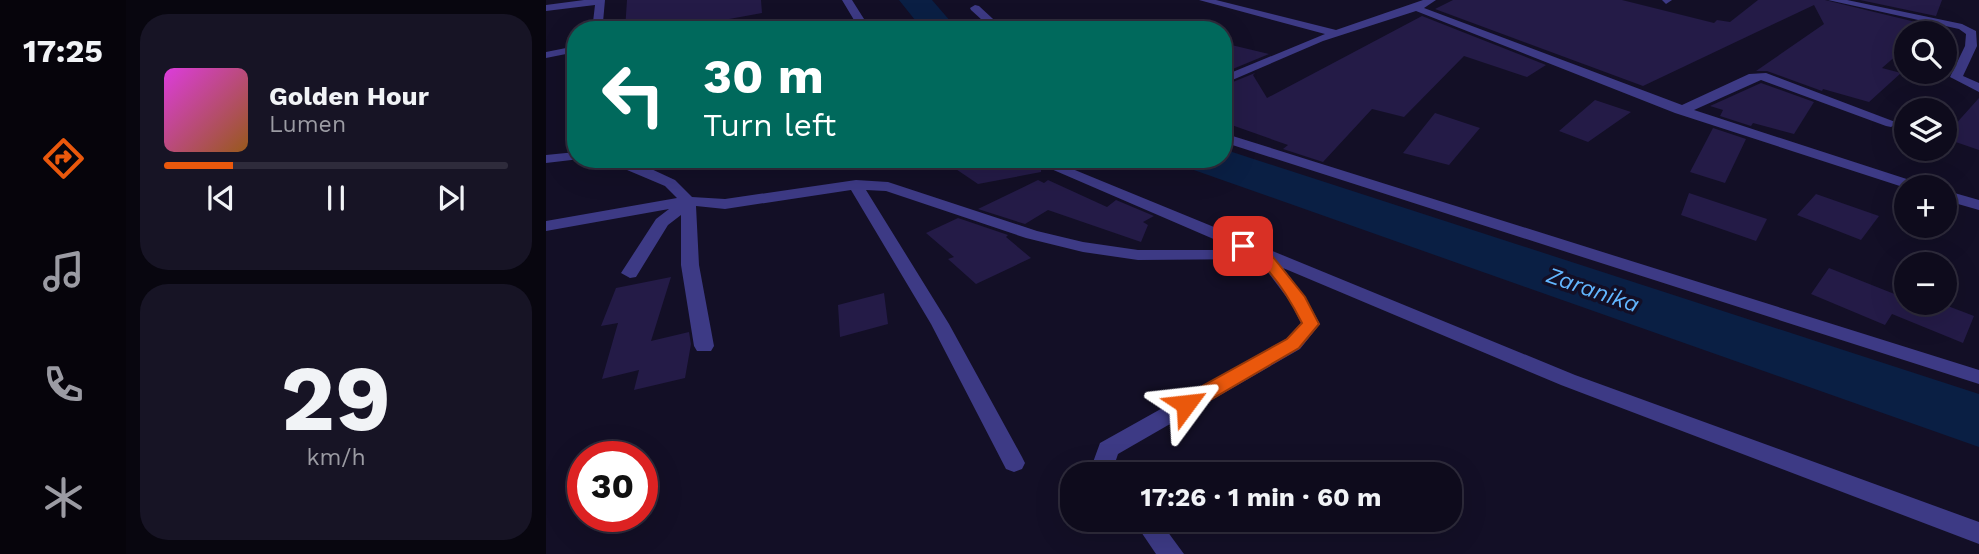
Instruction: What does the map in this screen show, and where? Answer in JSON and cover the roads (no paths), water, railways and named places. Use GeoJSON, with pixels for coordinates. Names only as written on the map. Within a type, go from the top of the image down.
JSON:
{"type":"FeatureCollection","features":[{"type":"Feature","properties":{"kind":"street"},"geometry":{"type":"LineString","coordinates":[[546,8],[600,0],[598,21]]}},
{"type":"Feature","properties":{"kind":"street"},"geometry":{"type":"LineString","coordinates":[[847,0],[860,21]]}},
{"type":"Feature","properties":{"kind":"street"},"geometry":{"type":"LineString","coordinates":[[1204,0],[1335,33]]}},
{"type":"Feature","properties":{"kind":"street"},"geometry":{"type":"LineString","coordinates":[[1232,76],[1335,33],[1416,8],[1431,0]]}},
{"type":"Feature","properties":{"kind":"street"},"geometry":{"type":"LineString","coordinates":[[1833,0],[1962,27],[1972,33],[1971,46],[1956,77],[1979,88]]}},
{"type":"Feature","properties":{"kind":"street"},"geometry":{"type":"LineString","coordinates":[[1264,3],[1276,17]]}},
{"type":"Feature","properties":{"kind":"street"},"geometry":{"type":"LineString","coordinates":[[975,8],[990,21]]}},
{"type":"Feature","properties":{"kind":"street"},"geometry":{"type":"LineString","coordinates":[[1416,8],[1680,110],[1818,159],[1894,180]]}},
{"type":"Feature","properties":{"kind":"street"},"geometry":{"type":"LineString","coordinates":[[546,55],[567,51]]}},
{"type":"Feature","properties":{"kind":"street"},"geometry":{"type":"LineString","coordinates":[[1680,110],[1700,104],[1753,77],[1762,76],[1891,123]]}},
{"type":"Feature","properties":{"kind":"street"},"geometry":{"type":"LineString","coordinates":[[1232,140],[1979,377]]}},
{"type":"Feature","properties":{"kind":"street"},"geometry":{"type":"LineString","coordinates":[[546,159],[567,157]]}},
{"type":"Feature","properties":{"kind":"street"},"geometry":{"type":"LineString","coordinates":[[638,168],[670,183],[688,201],[690,265],[704,346]]}},
{"type":"Feature","properties":{"kind":"street"},"geometry":{"type":"LineString","coordinates":[[1056,168],[1568,380],[1979,533]]}},
{"type":"Feature","properties":{"kind":"street"},"geometry":{"type":"LineString","coordinates":[[856,184],[877,224],[940,324],[1014,463]]}},
{"type":"Feature","properties":{"kind":"street"},"geometry":{"type":"LineString","coordinates":[[546,226],[688,201],[725,204],[856,184],[888,187],[1032,235],[1083,247],[1138,255],[1263,255]]}},
{"type":"Feature","properties":{"kind":"street"},"geometry":{"type":"LineString","coordinates":[[1957,199],[1979,205]]}},
{"type":"Feature","properties":{"kind":"street"},"geometry":{"type":"LineString","coordinates":[[629,273],[662,222],[688,201]]}},
{"type":"Feature","properties":{"kind":"street"},"geometry":{"type":"LineString","coordinates":[[1104,462],[1108,449],[1293,344],[1311,324],[1299,300],[1263,255]]}},
{"type":"Feature","properties":{"kind":"street"},"geometry":{"type":"LineString","coordinates":[[1154,532],[1171,554]]}},
{"type":"Feature","properties":{"kind":"waterway","name":"Zaranika"},"geometry":{"type":"LineString","coordinates":[[915,0],[933,21]]}},
{"type":"Feature","properties":{"kind":"waterway","name":"Zaranika"},"geometry":{"type":"LineString","coordinates":[[1232,167],[1979,421]]}}]}
